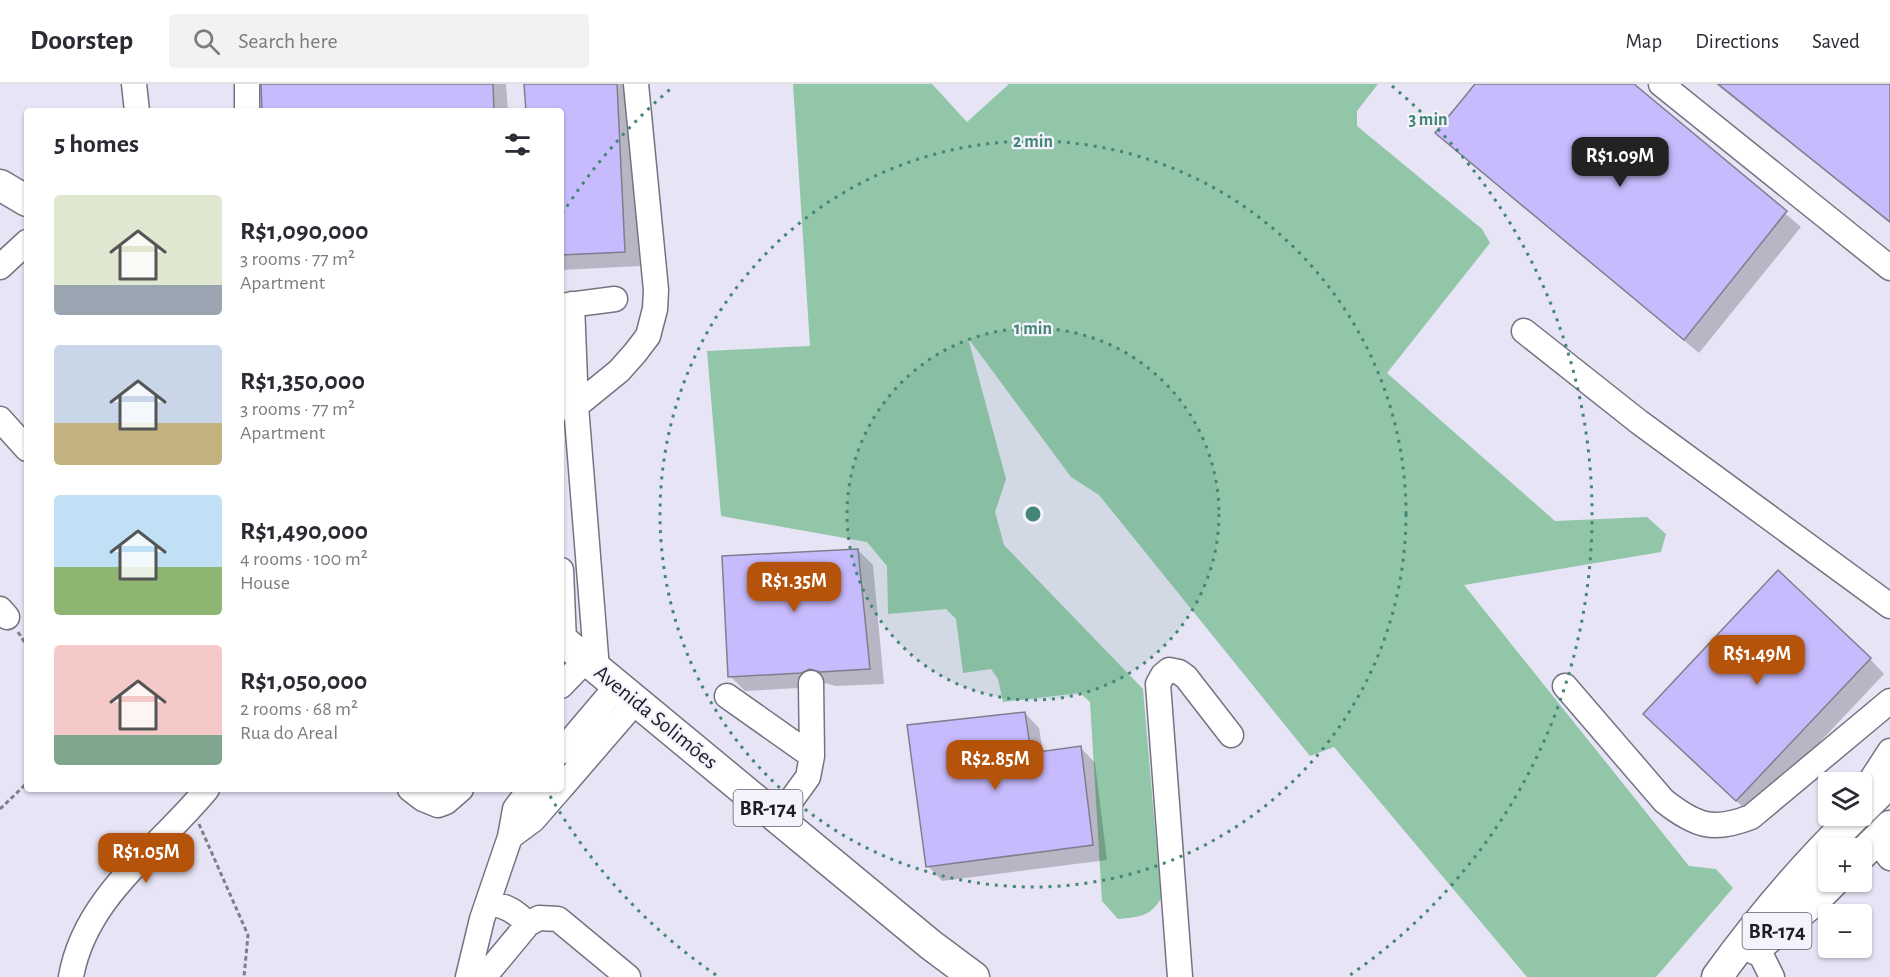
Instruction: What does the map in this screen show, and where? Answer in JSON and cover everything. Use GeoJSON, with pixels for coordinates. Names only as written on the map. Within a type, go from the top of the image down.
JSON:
{"type":"FeatureCollection","features":[{"type":"Feature","properties":{"kind":"main road"},"geometry":{"type":"LineString","coordinates":[[0,185],[24,199]]}},
{"type":"Feature","properties":{"kind":"main road","name":"Avenida Solimões"},"geometry":{"type":"LineString","coordinates":[[564,643],[779,817],[931,945],[974,977]]}},
{"type":"Feature","properties":{"kind":"main road"},"geometry":{"type":"LineString","coordinates":[[1872,800],[1890,782]]}},
{"type":"Feature","properties":{"kind":"main road","name":"BR-174"},"geometry":{"type":"LineString","coordinates":[[1833,838],[1846,826]]}},
{"type":"Feature","properties":{"kind":"main road","name":"BR-174"},"geometry":{"type":"LineString","coordinates":[[1718,977],[1753,929],[1818,855]]}},
{"type":"Feature","properties":{"kind":"main road","name":"BR-174"},"geometry":{"type":"LineString","coordinates":[[1718,977],[1821,892]]}},
{"type":"Feature","properties":{"kind":"street"},"geometry":{"type":"LineString","coordinates":[[134,84],[137,108]]}},
{"type":"Feature","properties":{"kind":"street"},"geometry":{"type":"LineString","coordinates":[[247,84],[247,108]]}},
{"type":"Feature","properties":{"kind":"street"},"geometry":{"type":"LineString","coordinates":[[568,407],[620,371],[648,336],[655,309],[656,290],[636,84]]}},
{"type":"Feature","properties":{"kind":"street"},"geometry":{"type":"LineString","coordinates":[[1661,84],[1890,268]]}},
{"type":"Feature","properties":{"kind":"street"},"geometry":{"type":"LineString","coordinates":[[0,267],[24,245]]}},
{"type":"Feature","properties":{"kind":"street"},"geometry":{"type":"LineString","coordinates":[[564,782],[609,679],[568,407],[567,305],[615,299]]}},
{"type":"Feature","properties":{"kind":"street"},"geometry":{"type":"LineString","coordinates":[[1524,331],[1639,422],[1890,606]]}},
{"type":"Feature","properties":{"kind":"street"},"geometry":{"type":"LineString","coordinates":[[0,419],[24,446]]}},
{"type":"Feature","properties":{"kind":"street"},"geometry":{"type":"LineString","coordinates":[[1180,977],[1158,684],[1162,675],[1169,670],[1179,672],[1186,677],[1231,735]]}},
{"type":"Feature","properties":{"kind":"street"},"geometry":{"type":"LineString","coordinates":[[564,686],[609,679]]}},
{"type":"Feature","properties":{"kind":"street"},"geometry":{"type":"LineString","coordinates":[[564,747],[609,679]]}},
{"type":"Feature","properties":{"kind":"street"},"geometry":{"type":"LineString","coordinates":[[779,817],[808,777],[812,756],[811,683]]}},
{"type":"Feature","properties":{"kind":"street"},"geometry":{"type":"LineString","coordinates":[[1565,686],[1664,801],[1682,815],[1703,825],[1728,826],[1751,817],[1890,701]]}},
{"type":"Feature","properties":{"kind":"street"},"geometry":{"type":"LineString","coordinates":[[727,696],[812,756]]}},
{"type":"Feature","properties":{"kind":"street"},"geometry":{"type":"LineString","coordinates":[[1872,779],[1890,752]]}},
{"type":"Feature","properties":{"kind":"street"},"geometry":{"type":"LineString","coordinates":[[414,792],[423,799],[438,805],[458,792]]}},
{"type":"Feature","properties":{"kind":"street"},"geometry":{"type":"LineString","coordinates":[[468,977],[475,945],[510,837],[514,809],[528,792]]}},
{"type":"Feature","properties":{"kind":"street"},"geometry":{"type":"LineString","coordinates":[[510,837],[532,820],[558,792]]}},
{"type":"Feature","properties":{"kind":"street"},"geometry":{"type":"LineString","coordinates":[[71,977],[86,932],[103,903],[199,798]]}},
{"type":"Feature","properties":{"kind":"street"},"geometry":{"type":"LineString","coordinates":[[488,903],[500,904],[516,912],[528,924]]}},
{"type":"Feature","properties":{"kind":"street"},"geometry":{"type":"LineString","coordinates":[[475,945],[492,968],[528,924],[539,918],[558,919],[628,977]]}},
{"type":"Feature","properties":{"kind":"street"},"geometry":{"type":"LineString","coordinates":[[1757,947],[1772,977]]}},
{"type":"Feature","properties":{"kind":"path"},"geometry":{"type":"LineString","coordinates":[[0,809],[24,786]]}},
{"type":"Feature","properties":{"kind":"path"},"geometry":{"type":"LineString","coordinates":[[199,798],[248,935],[244,977]]}},
{"type":"Feature","properties":{"kind":"green space"},"geometry":{"type":"Polygon","coordinates":[[[793,84],[932,84],[967,122],[1009,84],[1378,84],[1357,111],[1357,126],[1482,229],[1490,243],[1387,373],[1555,521],[1647,517],[1666,534],[1661,552],[1464,585],[1689,866],[1716,869],[1733,888],[1656,977],[1527,977],[1334,747],[1310,756],[1099,495],[1071,477],[968,338],[1006,479],[995,512],[1004,545],[1143,689],[1161,898],[1153,909],[1143,915],[1118,919],[1102,901],[1090,702],[1080,693],[1003,702],[998,679],[991,669],[963,673],[956,619],[946,609],[888,614],[887,566],[867,542],[721,516],[707,351],[810,346],[793,84]]]}},
{"type":"Feature","properties":{"kind":"building"},"geometry":{"type":"Polygon","coordinates":[[[261,84],[493,84],[494,108],[262,108],[261,84]]]}},
{"type":"Feature","properties":{"kind":"building"},"geometry":{"type":"Polygon","coordinates":[[[524,84],[617,84],[625,252],[564,255],[564,108],[526,108],[524,84]]]}},
{"type":"Feature","properties":{"kind":"building"},"geometry":{"type":"Polygon","coordinates":[[[1475,84],[1634,84],[1787,211],[1684,340],[1435,133],[1475,84]]]}},
{"type":"Feature","properties":{"kind":"building"},"geometry":{"type":"Polygon","coordinates":[[[1718,84],[1890,84],[1890,222],[1718,84]]]}},
{"type":"Feature","properties":{"kind":"building"},"geometry":{"type":"Polygon","coordinates":[[[858,549],[870,669],[820,672],[810,669],[801,673],[728,677],[722,556],[858,549]]]}},
{"type":"Feature","properties":{"kind":"building"},"geometry":{"type":"Polygon","coordinates":[[[1778,570],[1871,658],[1736,801],[1643,714],[1778,570]]]}},
{"type":"Feature","properties":{"kind":"building"},"geometry":{"type":"Polygon","coordinates":[[[1025,712],[1031,753],[1081,746],[1093,845],[926,867],[907,725],[1025,712]]]}}]}
